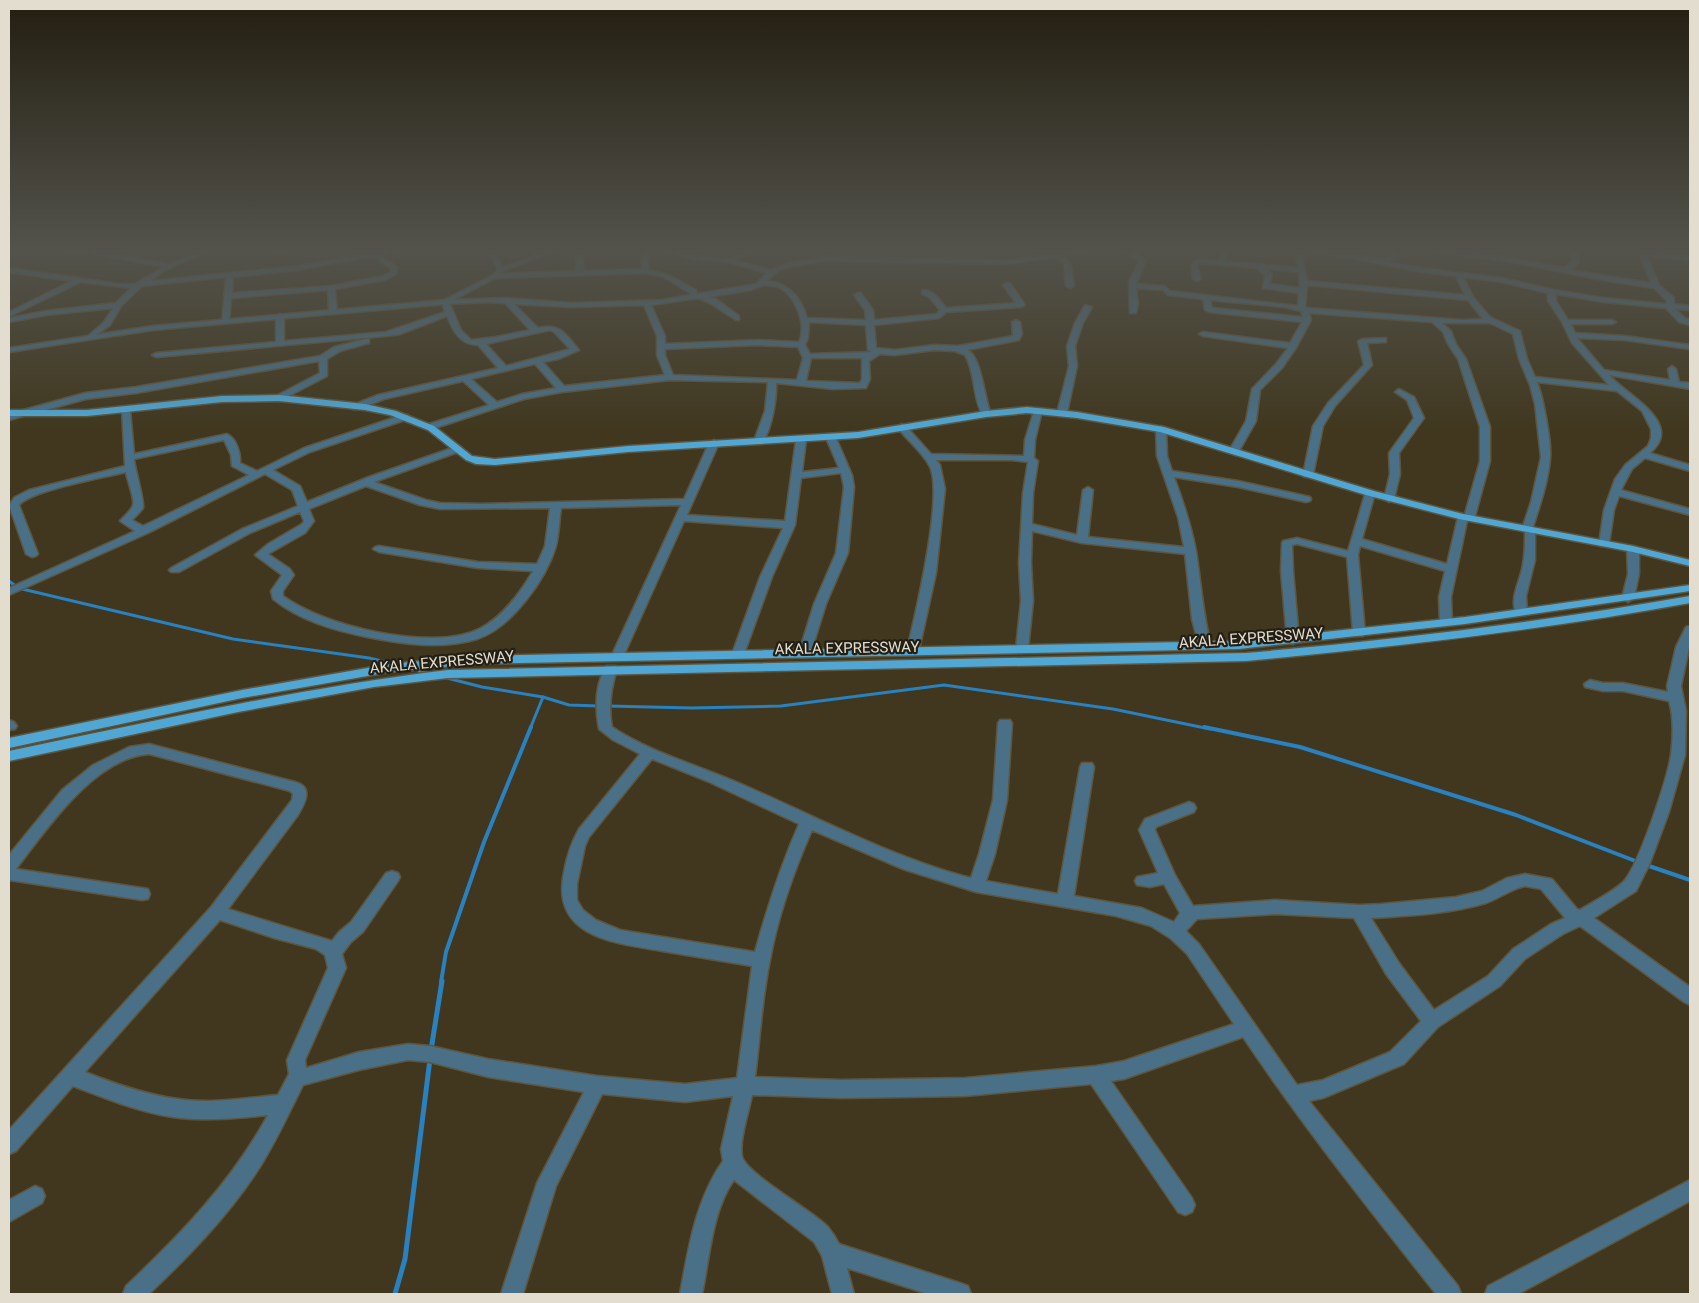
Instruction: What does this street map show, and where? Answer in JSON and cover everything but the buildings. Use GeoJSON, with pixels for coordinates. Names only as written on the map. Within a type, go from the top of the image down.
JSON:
{"type":"FeatureCollection","features":[{"type":"Feature","properties":{"kind":"main road"},"geometry":{"type":"LineString","coordinates":[[14,413],[87,413],[222,399],[279,398],[393,413],[429,427],[476,461],[495,462],[714,443],[831,438],[986,414],[1038,411],[1062,413],[1161,430],[1389,499],[1467,517],[1633,549],[1689,563]]}},
{"type":"Feature","properties":{"kind":"main road","name":"AKALA EXPRESSWAY"},"geometry":{"type":"LineString","coordinates":[[9,756],[238,708],[374,683],[474,660],[618,655],[738,654],[778,659],[805,652],[1205,646],[1294,640],[1359,633],[1628,598],[1690,588]]}},
{"type":"Feature","properties":{"kind":"main road","name":"AKALA EXPRESSWAY"},"geometry":{"type":"LineString","coordinates":[[9,743],[242,694],[390,668],[448,674],[611,669],[778,659],[1246,657],[1374,644],[1609,614],[1690,600]]}},
{"type":"Feature","properties":{"kind":"main road"},"geometry":{"type":"LineString","coordinates":[[469,672],[474,660]]}},
{"type":"Feature","properties":{"kind":"street"},"geometry":{"type":"LineString","coordinates":[[9,320],[75,310]]}},
{"type":"Feature","properties":{"kind":"street"},"geometry":{"type":"LineString","coordinates":[[91,337],[107,323],[115,310]]}},
{"type":"Feature","properties":{"kind":"street"},"geometry":{"type":"LineString","coordinates":[[225,310],[225,322]]}},
{"type":"Feature","properties":{"kind":"street"},"geometry":{"type":"LineString","coordinates":[[9,350],[153,328],[358,310]]}},
{"type":"Feature","properties":{"kind":"street"},"geometry":{"type":"LineString","coordinates":[[356,407],[381,397],[537,361],[575,350],[555,328],[472,342],[464,339],[448,310]]}},
{"type":"Feature","properties":{"kind":"street"},"geometry":{"type":"LineString","coordinates":[[515,310],[535,330]]}},
{"type":"Feature","properties":{"kind":"street"},"geometry":{"type":"LineString","coordinates":[[649,310],[661,336],[661,355],[670,377]]}},
{"type":"Feature","properties":{"kind":"street"},"geometry":{"type":"LineString","coordinates":[[724,310],[736,318]]}},
{"type":"Feature","properties":{"kind":"street"},"geometry":{"type":"LineString","coordinates":[[801,310],[806,333],[805,340],[801,345]]}},
{"type":"Feature","properties":{"kind":"street"},"geometry":{"type":"LineString","coordinates":[[869,310],[871,348],[878,352]]}},
{"type":"Feature","properties":{"kind":"street"},"geometry":{"type":"LineString","coordinates":[[804,320],[870,323],[928,318],[939,316],[944,310]]}},
{"type":"Feature","properties":{"kind":"street"},"geometry":{"type":"LineString","coordinates":[[1062,413],[1073,366],[1071,346],[1079,323],[1086,310]]}},
{"type":"Feature","properties":{"kind":"street"},"geometry":{"type":"LineString","coordinates":[[1209,310],[1307,320]]}},
{"type":"Feature","properties":{"kind":"street"},"geometry":{"type":"LineString","coordinates":[[1234,451],[1251,421],[1256,389],[1279,366],[1292,346],[1307,320],[1304,310],[1462,322],[1492,321]]}},
{"type":"Feature","properties":{"kind":"street"},"geometry":{"type":"LineString","coordinates":[[1480,310],[1487,318],[1513,329],[1517,333],[1523,359],[1532,379],[1539,404],[1546,458],[1528,529],[1530,558],[1528,572],[1518,604],[1521,612]]}},
{"type":"Feature","properties":{"kind":"street"},"geometry":{"type":"LineString","coordinates":[[1558,310],[1576,343],[1610,382],[1645,409],[1654,422],[1656,438],[1652,446],[1628,467],[1620,479],[1609,510],[1604,544]]}},
{"type":"Feature","properties":{"kind":"street"},"geometry":{"type":"LineString","coordinates":[[1672,310],[1682,320],[1690,323]]}},
{"type":"Feature","properties":{"kind":"street"},"geometry":{"type":"LineString","coordinates":[[156,354],[386,334],[397,332],[449,313]]}},
{"type":"Feature","properties":{"kind":"street"},"geometry":{"type":"LineString","coordinates":[[280,316],[280,343]]}},
{"type":"Feature","properties":{"kind":"street"},"geometry":{"type":"LineString","coordinates":[[1434,320],[1447,331],[1452,344],[1462,359],[1485,427],[1485,461],[1480,484],[1470,507],[1450,569],[1445,597],[1446,622]]}},
{"type":"Feature","properties":{"kind":"street"},"geometry":{"type":"LineString","coordinates":[[807,356],[869,356],[878,352],[957,349],[1016,338],[1018,334],[1016,322]]}},
{"type":"Feature","properties":{"kind":"street"},"geometry":{"type":"LineString","coordinates":[[1566,322],[1612,322]]}},
{"type":"Feature","properties":{"kind":"street"},"geometry":{"type":"LineString","coordinates":[[9,417],[14,413],[85,396],[136,390],[323,358],[337,349],[386,334]]}},
{"type":"Feature","properties":{"kind":"street"},"geometry":{"type":"LineString","coordinates":[[1203,334],[1292,346]]}},
{"type":"Feature","properties":{"kind":"street"},"geometry":{"type":"LineString","coordinates":[[1572,335],[1625,338],[1690,347]]}},
{"type":"Feature","properties":{"kind":"street"},"geometry":{"type":"LineString","coordinates":[[1308,475],[1318,426],[1331,405],[1368,365],[1362,341],[1383,340]]}},
{"type":"Feature","properties":{"kind":"street"},"geometry":{"type":"LineString","coordinates":[[480,342],[503,368]]}},
{"type":"Feature","properties":{"kind":"street"},"geometry":{"type":"LineString","coordinates":[[662,347],[790,342],[801,345],[807,356],[801,382]]}},
{"type":"Feature","properties":{"kind":"street"},"geometry":{"type":"LineString","coordinates":[[957,349],[968,352],[972,358],[980,403],[986,414]]}},
{"type":"Feature","properties":{"kind":"street"},"geometry":{"type":"LineString","coordinates":[[429,427],[522,398],[562,389],[670,377],[772,380],[833,386],[863,386],[866,379],[864,363],[869,356]]}},
{"type":"Feature","properties":{"kind":"street"},"geometry":{"type":"LineString","coordinates":[[279,398],[322,376],[323,358]]}},
{"type":"Feature","properties":{"kind":"street"},"geometry":{"type":"LineString","coordinates":[[537,361],[562,389]]}},
{"type":"Feature","properties":{"kind":"street"},"geometry":{"type":"LineString","coordinates":[[1672,369],[1675,383]]}},
{"type":"Feature","properties":{"kind":"street"},"geometry":{"type":"LineString","coordinates":[[1603,372],[1690,386]]}},
{"type":"Feature","properties":{"kind":"street"},"geometry":{"type":"LineString","coordinates":[[464,377],[496,406]]}},
{"type":"Feature","properties":{"kind":"street"},"geometry":{"type":"LineString","coordinates":[[1532,379],[1620,389]]}},
{"type":"Feature","properties":{"kind":"street"},"geometry":{"type":"LineString","coordinates":[[759,441],[768,418],[773,391],[772,380]]}},
{"type":"Feature","properties":{"kind":"street"},"geometry":{"type":"LineString","coordinates":[[1389,499],[1395,474],[1394,452],[1398,444],[1419,418],[1411,399],[1399,392]]}},
{"type":"Feature","properties":{"kind":"street"},"geometry":{"type":"LineString","coordinates":[[126,410],[130,468],[134,488],[139,499],[138,507],[126,522],[144,531]]}},
{"type":"Feature","properties":{"kind":"street"},"geometry":{"type":"LineString","coordinates":[[1029,459],[1030,440],[1038,411]]}},
{"type":"Feature","properties":{"kind":"street"},"geometry":{"type":"LineString","coordinates":[[9,592],[144,531],[313,448],[338,442],[405,417]]}},
{"type":"Feature","properties":{"kind":"street"},"geometry":{"type":"LineString","coordinates":[[902,427],[935,465],[940,489],[930,573],[913,650]]}},
{"type":"Feature","properties":{"kind":"street"},"geometry":{"type":"LineString","coordinates":[[1161,430],[1162,456],[1183,517],[1190,551],[1198,619],[1205,646]]}},
{"type":"Feature","properties":{"kind":"street"},"geometry":{"type":"LineString","coordinates":[[130,457],[227,437],[236,455],[235,464],[263,473],[296,488],[309,521],[308,525],[269,548],[261,555],[286,571],[288,575],[277,591],[277,597],[304,615],[337,627],[379,635],[428,640],[457,640],[475,636],[503,618],[522,596],[540,568],[550,546],[556,504]]}},
{"type":"Feature","properties":{"kind":"street"},"geometry":{"type":"LineString","coordinates":[[805,652],[820,604],[844,544],[849,487],[845,470],[831,438]]}},
{"type":"Feature","properties":{"kind":"street"},"geometry":{"type":"LineString","coordinates":[[738,654],[766,577],[790,525],[790,509],[797,476],[801,440]]}},
{"type":"Feature","properties":{"kind":"street"},"geometry":{"type":"LineString","coordinates":[[618,655],[714,443]]}},
{"type":"Feature","properties":{"kind":"street"},"geometry":{"type":"LineString","coordinates":[[175,570],[246,531],[302,507],[458,449]]}},
{"type":"Feature","properties":{"kind":"street"},"geometry":{"type":"LineString","coordinates":[[1643,454],[1690,468]]}},
{"type":"Feature","properties":{"kind":"street"},"geometry":{"type":"LineString","coordinates":[[927,457],[1011,457],[1029,459],[1033,462],[1028,493],[1025,563],[1027,601],[1022,649]]}},
{"type":"Feature","properties":{"kind":"street"},"geometry":{"type":"LineString","coordinates":[[32,554],[14,505],[19,499],[32,492],[130,468]]}},
{"type":"Feature","properties":{"kind":"street"},"geometry":{"type":"LineString","coordinates":[[797,476],[845,470]]}},
{"type":"Feature","properties":{"kind":"street"},"geometry":{"type":"LineString","coordinates":[[1168,473],[1238,484],[1306,499]]}},
{"type":"Feature","properties":{"kind":"street"},"geometry":{"type":"LineString","coordinates":[[365,482],[424,503],[440,506],[481,507],[686,502]]}},
{"type":"Feature","properties":{"kind":"street"},"geometry":{"type":"LineString","coordinates":[[1082,540],[1088,490]]}},
{"type":"Feature","properties":{"kind":"street"},"geometry":{"type":"LineString","coordinates":[[1615,492],[1690,512]]}},
{"type":"Feature","properties":{"kind":"street"},"geometry":{"type":"LineString","coordinates":[[1359,633],[1352,555],[1370,494]]}},
{"type":"Feature","properties":{"kind":"street"},"geometry":{"type":"LineString","coordinates":[[679,518],[790,525]]}},
{"type":"Feature","properties":{"kind":"street"},"geometry":{"type":"LineString","coordinates":[[1028,526],[1057,536],[1082,540],[1190,551]]}},
{"type":"Feature","properties":{"kind":"street"},"geometry":{"type":"LineString","coordinates":[[1294,640],[1287,571],[1287,543],[1297,541],[1352,555]]}},
{"type":"Feature","properties":{"kind":"street"},"geometry":{"type":"LineString","coordinates":[[1356,541],[1450,569]]}},
{"type":"Feature","properties":{"kind":"street"},"geometry":{"type":"LineString","coordinates":[[379,549],[478,565],[508,568],[540,568]]}},
{"type":"Feature","properties":{"kind":"street"},"geometry":{"type":"LineString","coordinates":[[1628,598],[1635,566],[1633,549]]}},
{"type":"Feature","properties":{"kind":"street"},"geometry":{"type":"LineString","coordinates":[[1294,1095],[1323,1089],[1397,1058],[1432,1021],[1494,981],[1520,954],[1557,929],[1581,918],[1630,886],[1642,863],[1662,812],[1678,754],[1679,710],[1674,698],[1674,686],[1682,647],[1690,630]]}},
{"type":"Feature","properties":{"kind":"street"},"geometry":{"type":"LineString","coordinates":[[611,669],[605,685],[603,708],[606,729],[615,736],[936,875],[976,886],[1142,915],[1161,922],[1177,932],[1192,949],[1246,1028],[1340,1157],[1450,1294]]}},
{"type":"Feature","properties":{"kind":"street"},"geometry":{"type":"LineString","coordinates":[[1590,684],[1603,687],[1623,687],[1674,698]]}},
{"type":"Feature","properties":{"kind":"street"},"geometry":{"type":"LineString","coordinates":[[976,886],[987,854],[1000,800],[1005,723]]}},
{"type":"Feature","properties":{"kind":"street"},"geometry":{"type":"LineString","coordinates":[[9,866],[67,794],[98,769],[134,750],[149,749],[295,787],[300,793],[299,800],[293,811],[217,912],[9,1144]]}},
{"type":"Feature","properties":{"kind":"street"},"geometry":{"type":"LineString","coordinates":[[650,752],[584,833],[577,846],[569,884],[569,900],[577,914],[590,925],[618,937],[761,960]]}},
{"type":"Feature","properties":{"kind":"street"},"geometry":{"type":"LineString","coordinates":[[1065,901],[1087,767]]}},
{"type":"Feature","properties":{"kind":"street"},"geometry":{"type":"LineString","coordinates":[[1189,914],[1168,877],[1147,833],[1150,823],[1190,808]]}},
{"type":"Feature","properties":{"kind":"street"},"geometry":{"type":"LineString","coordinates":[[808,821],[792,856],[761,960],[745,1086],[731,1149],[734,1164],[746,1178],[800,1217],[821,1235],[832,1252],[843,1294]]}},
{"type":"Feature","properties":{"kind":"street"},"geometry":{"type":"LineString","coordinates":[[9,874],[142,894]]}},
{"type":"Feature","properties":{"kind":"street"},"geometry":{"type":"LineString","coordinates":[[334,953],[356,927],[392,877]]}},
{"type":"Feature","properties":{"kind":"street"},"geometry":{"type":"LineString","coordinates":[[1144,880],[1150,881],[1168,877]]}},
{"type":"Feature","properties":{"kind":"street"},"geometry":{"type":"LineString","coordinates":[[1177,932],[1183,920],[1189,914],[1275,907],[1359,912],[1456,904],[1486,896],[1513,882],[1524,880],[1546,883],[1572,915],[1581,918],[1690,997]]}},
{"type":"Feature","properties":{"kind":"street"},"geometry":{"type":"LineString","coordinates":[[217,912],[274,931],[320,943],[330,948],[334,953],[337,968],[296,1060],[296,1069],[304,1077],[359,1061],[408,1052],[430,1054],[488,1068],[597,1085],[685,1093],[745,1086],[841,1089],[965,1087],[1096,1075],[1124,1070],[1246,1028]]}},
{"type":"Feature","properties":{"kind":"street"},"geometry":{"type":"LineString","coordinates":[[1359,912],[1377,946],[1410,994],[1432,1021]]}},
{"type":"Feature","properties":{"kind":"street"},"geometry":{"type":"LineString","coordinates":[[134,1294],[176,1254],[222,1202],[250,1165],[299,1074]]}},
{"type":"Feature","properties":{"kind":"street"},"geometry":{"type":"LineString","coordinates":[[1096,1075],[1185,1205]]}},
{"type":"Feature","properties":{"kind":"street"},"geometry":{"type":"LineString","coordinates":[[71,1076],[129,1098],[179,1109],[207,1110],[283,1104]]}},
{"type":"Feature","properties":{"kind":"street"},"geometry":{"type":"LineString","coordinates":[[512,1294],[547,1183],[597,1085]]}},
{"type":"Feature","properties":{"kind":"street"},"geometry":{"type":"LineString","coordinates":[[691,1294],[709,1209],[718,1185],[734,1164]]}},
{"type":"Feature","properties":{"kind":"street"},"geometry":{"type":"LineString","coordinates":[[1496,1294],[1576,1253],[1690,1190]]}},
{"type":"Feature","properties":{"kind":"street"},"geometry":{"type":"LineString","coordinates":[[9,1212],[35,1196]]}},
{"type":"Feature","properties":{"kind":"street"},"geometry":{"type":"LineString","coordinates":[[832,1252],[960,1294]]}},
{"type":"Feature","properties":{"kind":"waterway"},"geometry":{"type":"LineString","coordinates":[[9,581],[18,588],[233,639],[369,658],[394,664]]}},
{"type":"Feature","properties":{"kind":"waterway"},"geometry":{"type":"LineString","coordinates":[[412,669],[430,674]]}},
{"type":"Feature","properties":{"kind":"waterway"},"geometry":{"type":"LineString","coordinates":[[443,677],[482,687],[543,697]]}},
{"type":"Feature","properties":{"kind":"waterway"},"geometry":{"type":"LineString","coordinates":[[608,706],[692,708],[781,706],[944,685],[1113,709],[1210,729]]}},
{"type":"Feature","properties":{"kind":"waterway"},"geometry":{"type":"LineString","coordinates":[[530,729],[543,697]]}},
{"type":"Feature","properties":{"kind":"waterway"},"geometry":{"type":"LineString","coordinates":[[543,697],[569,705],[599,706]]}},
{"type":"Feature","properties":{"kind":"waterway"},"geometry":{"type":"LineString","coordinates":[[441,982],[446,952],[484,842],[531,727]]}},
{"type":"Feature","properties":{"kind":"waterway"},"geometry":{"type":"LineString","coordinates":[[1204,727],[1300,747],[1516,815],[1638,862]]}},
{"type":"Feature","properties":{"kind":"waterway"},"geometry":{"type":"LineString","coordinates":[[1646,865],[1690,880]]}},
{"type":"Feature","properties":{"kind":"waterway"},"geometry":{"type":"LineString","coordinates":[[431,1050],[442,981]]}},
{"type":"Feature","properties":{"kind":"waterway"},"geometry":{"type":"LineString","coordinates":[[395,1294],[405,1259],[430,1059]]}}]}
